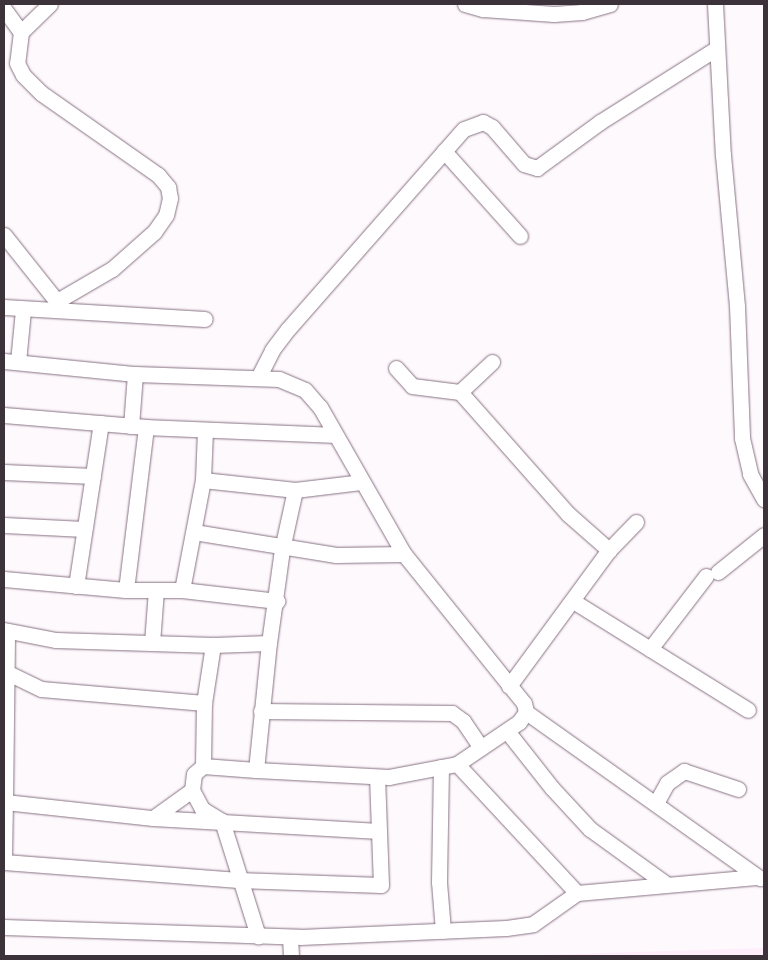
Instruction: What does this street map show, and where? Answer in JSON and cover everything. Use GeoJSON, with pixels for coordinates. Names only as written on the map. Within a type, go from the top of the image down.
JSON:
{"type":"FeatureCollection","features":[{"type":"Feature","properties":{"kind":"street"},"geometry":{"type":"LineString","coordinates":[[50,4],[21,32],[17,63],[23,75],[41,93],[158,175],[168,187],[170,198],[166,215],[154,232],[112,269],[60,305]]}},
{"type":"Feature","properties":{"kind":"street"},"geometry":{"type":"LineString","coordinates":[[465,4],[483,9],[552,9],[582,12],[610,4]]}},
{"type":"Feature","properties":{"kind":"street"},"geometry":{"type":"LineString","coordinates":[[715,4],[723,155],[737,306],[742,438],[750,474],[764,499]]}},
{"type":"Feature","properties":{"kind":"street"},"geometry":{"type":"LineString","coordinates":[[4,9],[21,32]]}},
{"type":"Feature","properties":{"kind":"street"},"geometry":{"type":"LineString","coordinates":[[258,378],[272,350],[288,328],[464,129],[483,122],[492,127],[524,164],[537,168],[600,122],[718,48]]}},
{"type":"Feature","properties":{"kind":"street"},"geometry":{"type":"LineString","coordinates":[[444,151],[520,236]]}},
{"type":"Feature","properties":{"kind":"street"},"geometry":{"type":"LineString","coordinates":[[4,235],[60,305]]}},
{"type":"Feature","properties":{"kind":"street"},"geometry":{"type":"LineString","coordinates":[[4,307],[23,310],[60,305],[205,319]]}},
{"type":"Feature","properties":{"kind":"street"},"geometry":{"type":"LineString","coordinates":[[23,310],[11,361],[135,374],[279,379],[305,390],[320,407],[360,482],[404,554],[524,703],[526,712],[760,878]]}},
{"type":"Feature","properties":{"kind":"street"},"geometry":{"type":"LineString","coordinates":[[460,392],[492,362]]}},
{"type":"Feature","properties":{"kind":"street"},"geometry":{"type":"LineString","coordinates":[[396,368],[412,386],[460,392],[568,514],[609,550]]}},
{"type":"Feature","properties":{"kind":"street"},"geometry":{"type":"LineString","coordinates":[[126,590],[139,426],[135,374]]}},
{"type":"Feature","properties":{"kind":"street"},"geometry":{"type":"LineString","coordinates":[[4,415],[101,424],[335,435]]}},
{"type":"Feature","properties":{"kind":"street"},"geometry":{"type":"LineString","coordinates":[[76,586],[101,424]]}},
{"type":"Feature","properties":{"kind":"street"},"geometry":{"type":"LineString","coordinates":[[182,590],[203,480],[205,430]]}},
{"type":"Feature","properties":{"kind":"street"},"geometry":{"type":"LineString","coordinates":[[4,472],[93,476]]}},
{"type":"Feature","properties":{"kind":"street"},"geometry":{"type":"LineString","coordinates":[[203,480],[296,490],[360,482]]}},
{"type":"Feature","properties":{"kind":"street"},"geometry":{"type":"LineString","coordinates":[[256,770],[269,643],[277,601],[282,549],[296,490]]}},
{"type":"Feature","properties":{"kind":"street"},"geometry":{"type":"LineString","coordinates":[[509,686],[609,550],[636,522]]}},
{"type":"Feature","properties":{"kind":"street"},"geometry":{"type":"LineString","coordinates":[[4,530],[4,525],[84,529]]}},
{"type":"Feature","properties":{"kind":"street"},"geometry":{"type":"LineString","coordinates":[[194,532],[282,549],[336,555],[404,554]]}},
{"type":"Feature","properties":{"kind":"street"},"geometry":{"type":"LineString","coordinates":[[650,649],[712,574],[764,535]]}},
{"type":"Feature","properties":{"kind":"street"},"geometry":{"type":"LineString","coordinates":[[4,579],[126,590],[182,590],[277,601]]}},
{"type":"Feature","properties":{"kind":"street"},"geometry":{"type":"LineString","coordinates":[[152,644],[156,590]]}},
{"type":"Feature","properties":{"kind":"street"},"geometry":{"type":"LineString","coordinates":[[573,601],[748,710]]}},
{"type":"Feature","properties":{"kind":"street"},"geometry":{"type":"LineString","coordinates":[[4,858],[5,631],[56,640],[213,645],[269,643]]}},
{"type":"Feature","properties":{"kind":"street"},"geometry":{"type":"LineString","coordinates":[[203,766],[204,703],[213,645]]}},
{"type":"Feature","properties":{"kind":"street"},"geometry":{"type":"LineString","coordinates":[[6,672],[42,689],[204,703]]}},
{"type":"Feature","properties":{"kind":"street"},"geometry":{"type":"LineString","coordinates":[[261,712],[452,713],[463,721],[481,748]]}},
{"type":"Feature","properties":{"kind":"street"},"geometry":{"type":"LineString","coordinates":[[258,936],[238,880],[222,822],[202,809],[192,790],[194,774],[203,766],[377,777],[441,767],[457,764],[519,722],[526,712]]}},
{"type":"Feature","properties":{"kind":"street"},"geometry":{"type":"LineString","coordinates":[[507,731],[552,788],[590,829],[665,883]]}},
{"type":"Feature","properties":{"kind":"street"},"geometry":{"type":"LineString","coordinates":[[457,764],[577,893]]}},
{"type":"Feature","properties":{"kind":"street"},"geometry":{"type":"LineString","coordinates":[[441,767],[439,882],[443,931]]}},
{"type":"Feature","properties":{"kind":"street"},"geometry":{"type":"LineString","coordinates":[[656,803],[667,783],[684,771],[738,789]]}},
{"type":"Feature","properties":{"kind":"street"},"geometry":{"type":"LineString","coordinates":[[4,862],[238,880],[381,886],[377,777]]}},
{"type":"Feature","properties":{"kind":"street"},"geometry":{"type":"LineString","coordinates":[[152,818],[192,790]]}},
{"type":"Feature","properties":{"kind":"street"},"geometry":{"type":"LineString","coordinates":[[5,802],[152,818],[379,831]]}},
{"type":"Feature","properties":{"kind":"street"},"geometry":{"type":"LineString","coordinates":[[4,927],[290,937],[443,931],[533,924],[577,893],[665,883],[760,878]]}},
{"type":"Feature","properties":{"kind":"street"},"geometry":{"type":"LineString","coordinates":[[290,937],[291,956]]}},
{"type":"Feature","properties":{"kind":"shaded area"},"geometry":{"type":"Polygon","coordinates":[[[764,948],[764,956],[504,956],[764,948]]]}}]}
